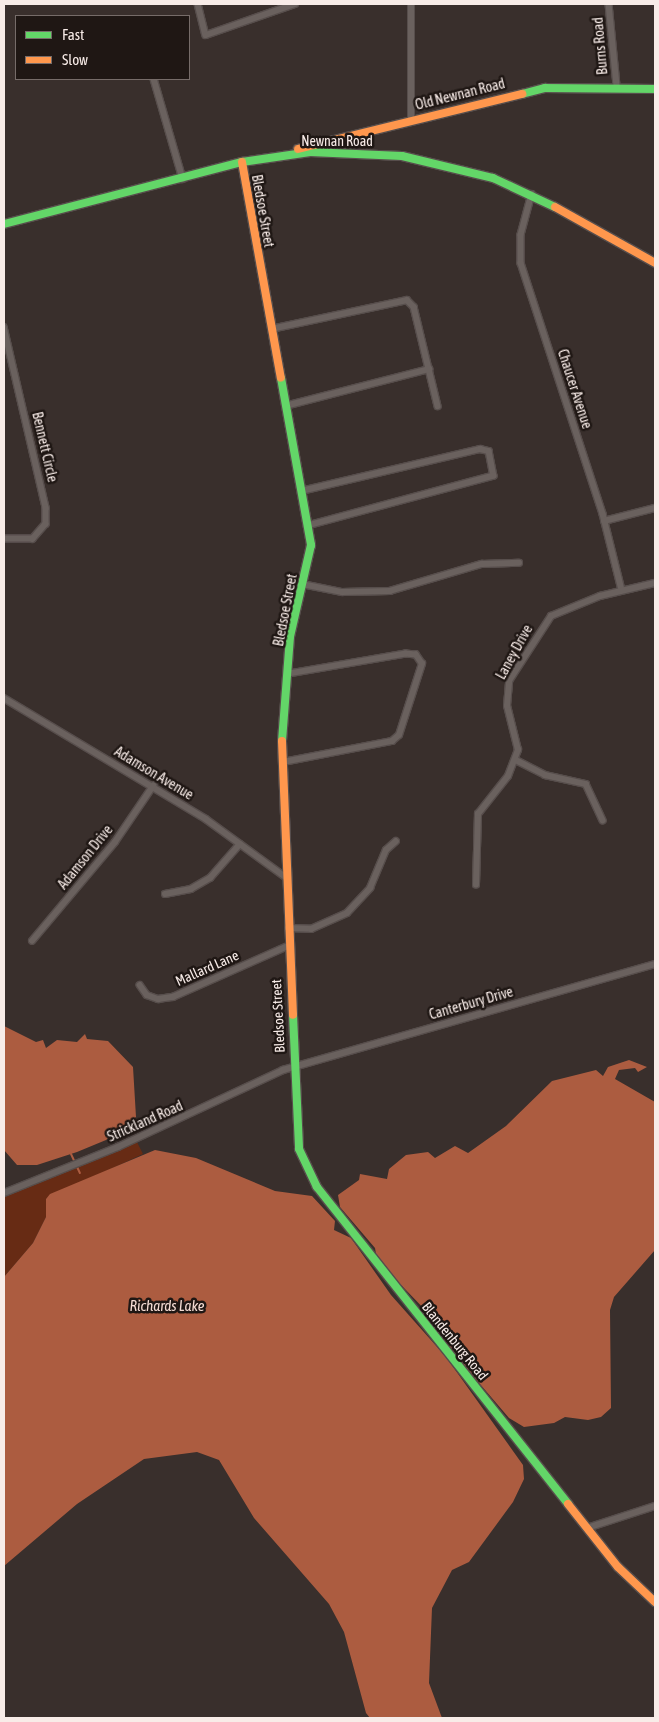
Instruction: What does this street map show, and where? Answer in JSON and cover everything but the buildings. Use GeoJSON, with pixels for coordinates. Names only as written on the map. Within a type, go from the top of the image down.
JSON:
{"type":"FeatureCollection","features":[{"type":"Feature","properties":{"kind":"street"},"geometry":{"type":"LineString","coordinates":[[198,4],[206,35],[295,4]]}},
{"type":"Feature","properties":{"kind":"street"},"geometry":{"type":"LineString","coordinates":[[411,4],[411,119]]}},
{"type":"Feature","properties":{"kind":"street","name":"Burns Road"},"geometry":{"type":"LineString","coordinates":[[609,4],[617,86]]}},
{"type":"Feature","properties":{"kind":"street"},"geometry":{"type":"LineString","coordinates":[[154,80],[183,178]]}},
{"type":"Feature","properties":{"kind":"street","name":"Old Newnan Road"},"geometry":{"type":"LineString","coordinates":[[274,156],[411,119],[545,88],[617,86],[655,89]]}},
{"type":"Feature","properties":{"kind":"street","name":"Newnan Road"},"geometry":{"type":"LineString","coordinates":[[4,224],[242,162],[274,156],[350,151],[402,156],[471,172],[532,194],[655,263]]}},
{"type":"Feature","properties":{"kind":"street","name":"Bledsoe Street"},"geometry":{"type":"LineString","coordinates":[[242,162],[311,545],[291,635],[283,762],[288,946],[294,1068]]}},
{"type":"Feature","properties":{"kind":"street","name":"Chaucer Avenue"},"geometry":{"type":"LineString","coordinates":[[532,194],[521,235],[521,263],[604,521],[622,590]]}},
{"type":"Feature","properties":{"kind":"street"},"geometry":{"type":"LineString","coordinates":[[271,330],[407,300],[414,307],[438,406]]}},
{"type":"Feature","properties":{"kind":"street","name":"Bennett Circle"},"geometry":{"type":"LineString","coordinates":[[4,327],[46,508],[46,524],[33,539],[4,538]]}},
{"type":"Feature","properties":{"kind":"street"},"geometry":{"type":"LineString","coordinates":[[285,406],[429,370]]}},
{"type":"Feature","properties":{"kind":"street"},"geometry":{"type":"LineString","coordinates":[[301,491],[480,449],[489,452],[494,476],[308,526]]}},
{"type":"Feature","properties":{"kind":"street"},"geometry":{"type":"LineString","coordinates":[[604,521],[655,508]]}},
{"type":"Feature","properties":{"kind":"street"},"geometry":{"type":"LineString","coordinates":[[302,584],[342,592],[390,591],[482,564],[519,563]]}},
{"type":"Feature","properties":{"kind":"street","name":"Laney Drive"},"geometry":{"type":"LineString","coordinates":[[516,760],[517,736],[506,692],[542,625],[560,611],[622,590],[655,583]]}},
{"type":"Feature","properties":{"kind":"street"},"geometry":{"type":"LineString","coordinates":[[283,762],[392,741],[399,735],[422,664],[416,654],[406,654],[289,674]]}},
{"type":"Feature","properties":{"kind":"street","name":"Adamson Avenue"},"geometry":{"type":"LineString","coordinates":[[4,698],[153,786],[240,844],[286,878]]}},
{"type":"Feature","properties":{"kind":"street"},"geometry":{"type":"LineString","coordinates":[[476,885],[478,814],[516,760],[545,775],[586,784],[603,820]]}},
{"type":"Feature","properties":{"kind":"street","name":"Adamson Drive"},"geometry":{"type":"LineString","coordinates":[[32,941],[115,842],[153,786]]}},
{"type":"Feature","properties":{"kind":"street"},"geometry":{"type":"LineString","coordinates":[[288,928],[311,929],[347,913],[370,888],[386,850],[396,841]]}},
{"type":"Feature","properties":{"kind":"street"},"geometry":{"type":"LineString","coordinates":[[165,894],[191,889],[210,878],[240,844]]}},
{"type":"Feature","properties":{"kind":"street","name":"Mallard Lane"},"geometry":{"type":"LineString","coordinates":[[140,985],[147,995],[158,1000],[172,997],[288,946]]}},
{"type":"Feature","properties":{"kind":"street","name":"Canterbury Drive"},"geometry":{"type":"LineString","coordinates":[[294,1068],[655,964]]}},
{"type":"Feature","properties":{"kind":"street","name":"Strickland Road"},"geometry":{"type":"LineString","coordinates":[[4,1193],[294,1068]]}},
{"type":"Feature","properties":{"kind":"street","name":"Blandenburg Road"},"geometry":{"type":"LineString","coordinates":[[294,1068],[299,1149],[316,1187],[618,1568],[655,1602]]}},
{"type":"Feature","properties":{"kind":"street"},"geometry":{"type":"LineString","coordinates":[[587,1528],[655,1506]]}},
{"type":"Feature","properties":{"kind":"shaded area"},"geometry":{"type":"Polygon","coordinates":[[[137,1142],[143,1154],[46,1199],[46,1217],[33,1243],[4,1277],[4,1196],[137,1142]]]}},
{"type":"Feature","properties":{"kind":"water"},"geometry":{"type":"Polygon","coordinates":[[[4,1026],[36,1042],[43,1040],[46,1048],[57,1040],[77,1042],[85,1034],[87,1039],[108,1041],[133,1067],[136,1117],[106,1140],[77,1152],[37,1165],[17,1165],[4,1150],[4,1026]]]}},
{"type":"Feature","properties":{"kind":"water"},"geometry":{"type":"Polygon","coordinates":[[[629,1060],[647,1067],[638,1072],[635,1068],[619,1070],[615,1079],[655,1102],[655,1250],[614,1297],[610,1310],[611,1408],[601,1417],[588,1420],[565,1417],[554,1423],[524,1427],[509,1418],[450,1349],[430,1315],[377,1260],[375,1248],[340,1207],[338,1195],[359,1180],[360,1174],[387,1179],[389,1169],[406,1155],[428,1152],[435,1158],[455,1146],[468,1153],[506,1126],[552,1081],[596,1070],[603,1076],[608,1067],[629,1060]]]}},
{"type":"Feature","properties":{"kind":"water","name":"Richards Lake"},"geometry":{"type":"Polygon","coordinates":[[[155,1150],[196,1158],[275,1191],[312,1196],[335,1221],[334,1230],[351,1238],[391,1295],[446,1357],[523,1465],[524,1479],[513,1502],[469,1562],[452,1570],[432,1608],[429,1683],[442,1718],[370,1718],[366,1713],[344,1632],[329,1604],[254,1518],[219,1460],[197,1452],[144,1459],[77,1504],[4,1566],[4,1277],[33,1243],[46,1217],[46,1199],[50,1194],[155,1150]]]}},
{"type":"Feature","properties":{"kind":"waterway"},"geometry":{"type":"LineString","coordinates":[[71,1154],[80,1173]]}},
{"type":"Feature","properties":{"kind":"waterway"},"geometry":{"type":"LineString","coordinates":[[423,1319],[430,1315]]}},
{"type":"Feature","properties":{"kind":"traffic: fast"},"geometry":{"type":"LineString","coordinates":[[522,94],[545,88],[655,89]]}},
{"type":"Feature","properties":{"kind":"traffic: fast"},"geometry":{"type":"LineString","coordinates":[[4,224],[242,162],[310,152],[402,156],[493,178],[555,207]]}},
{"type":"Feature","properties":{"kind":"traffic: fast"},"geometry":{"type":"LineString","coordinates":[[281,378],[311,545],[290,637],[282,741]]}},
{"type":"Feature","properties":{"kind":"traffic: fast"},"geometry":{"type":"LineString","coordinates":[[293,1015],[299,1149],[317,1187],[568,1504]]}},
{"type":"Feature","properties":{"kind":"traffic: slow"},"geometry":{"type":"LineString","coordinates":[[298,149],[522,94]]}},
{"type":"Feature","properties":{"kind":"traffic: slow"},"geometry":{"type":"LineString","coordinates":[[242,162],[281,378]]}},
{"type":"Feature","properties":{"kind":"traffic: slow"},"geometry":{"type":"LineString","coordinates":[[555,207],[655,263]]}},
{"type":"Feature","properties":{"kind":"traffic: slow"},"geometry":{"type":"LineString","coordinates":[[282,741],[293,1015]]}},
{"type":"Feature","properties":{"kind":"traffic: slow"},"geometry":{"type":"LineString","coordinates":[[568,1504],[618,1567],[655,1602]]}}]}
